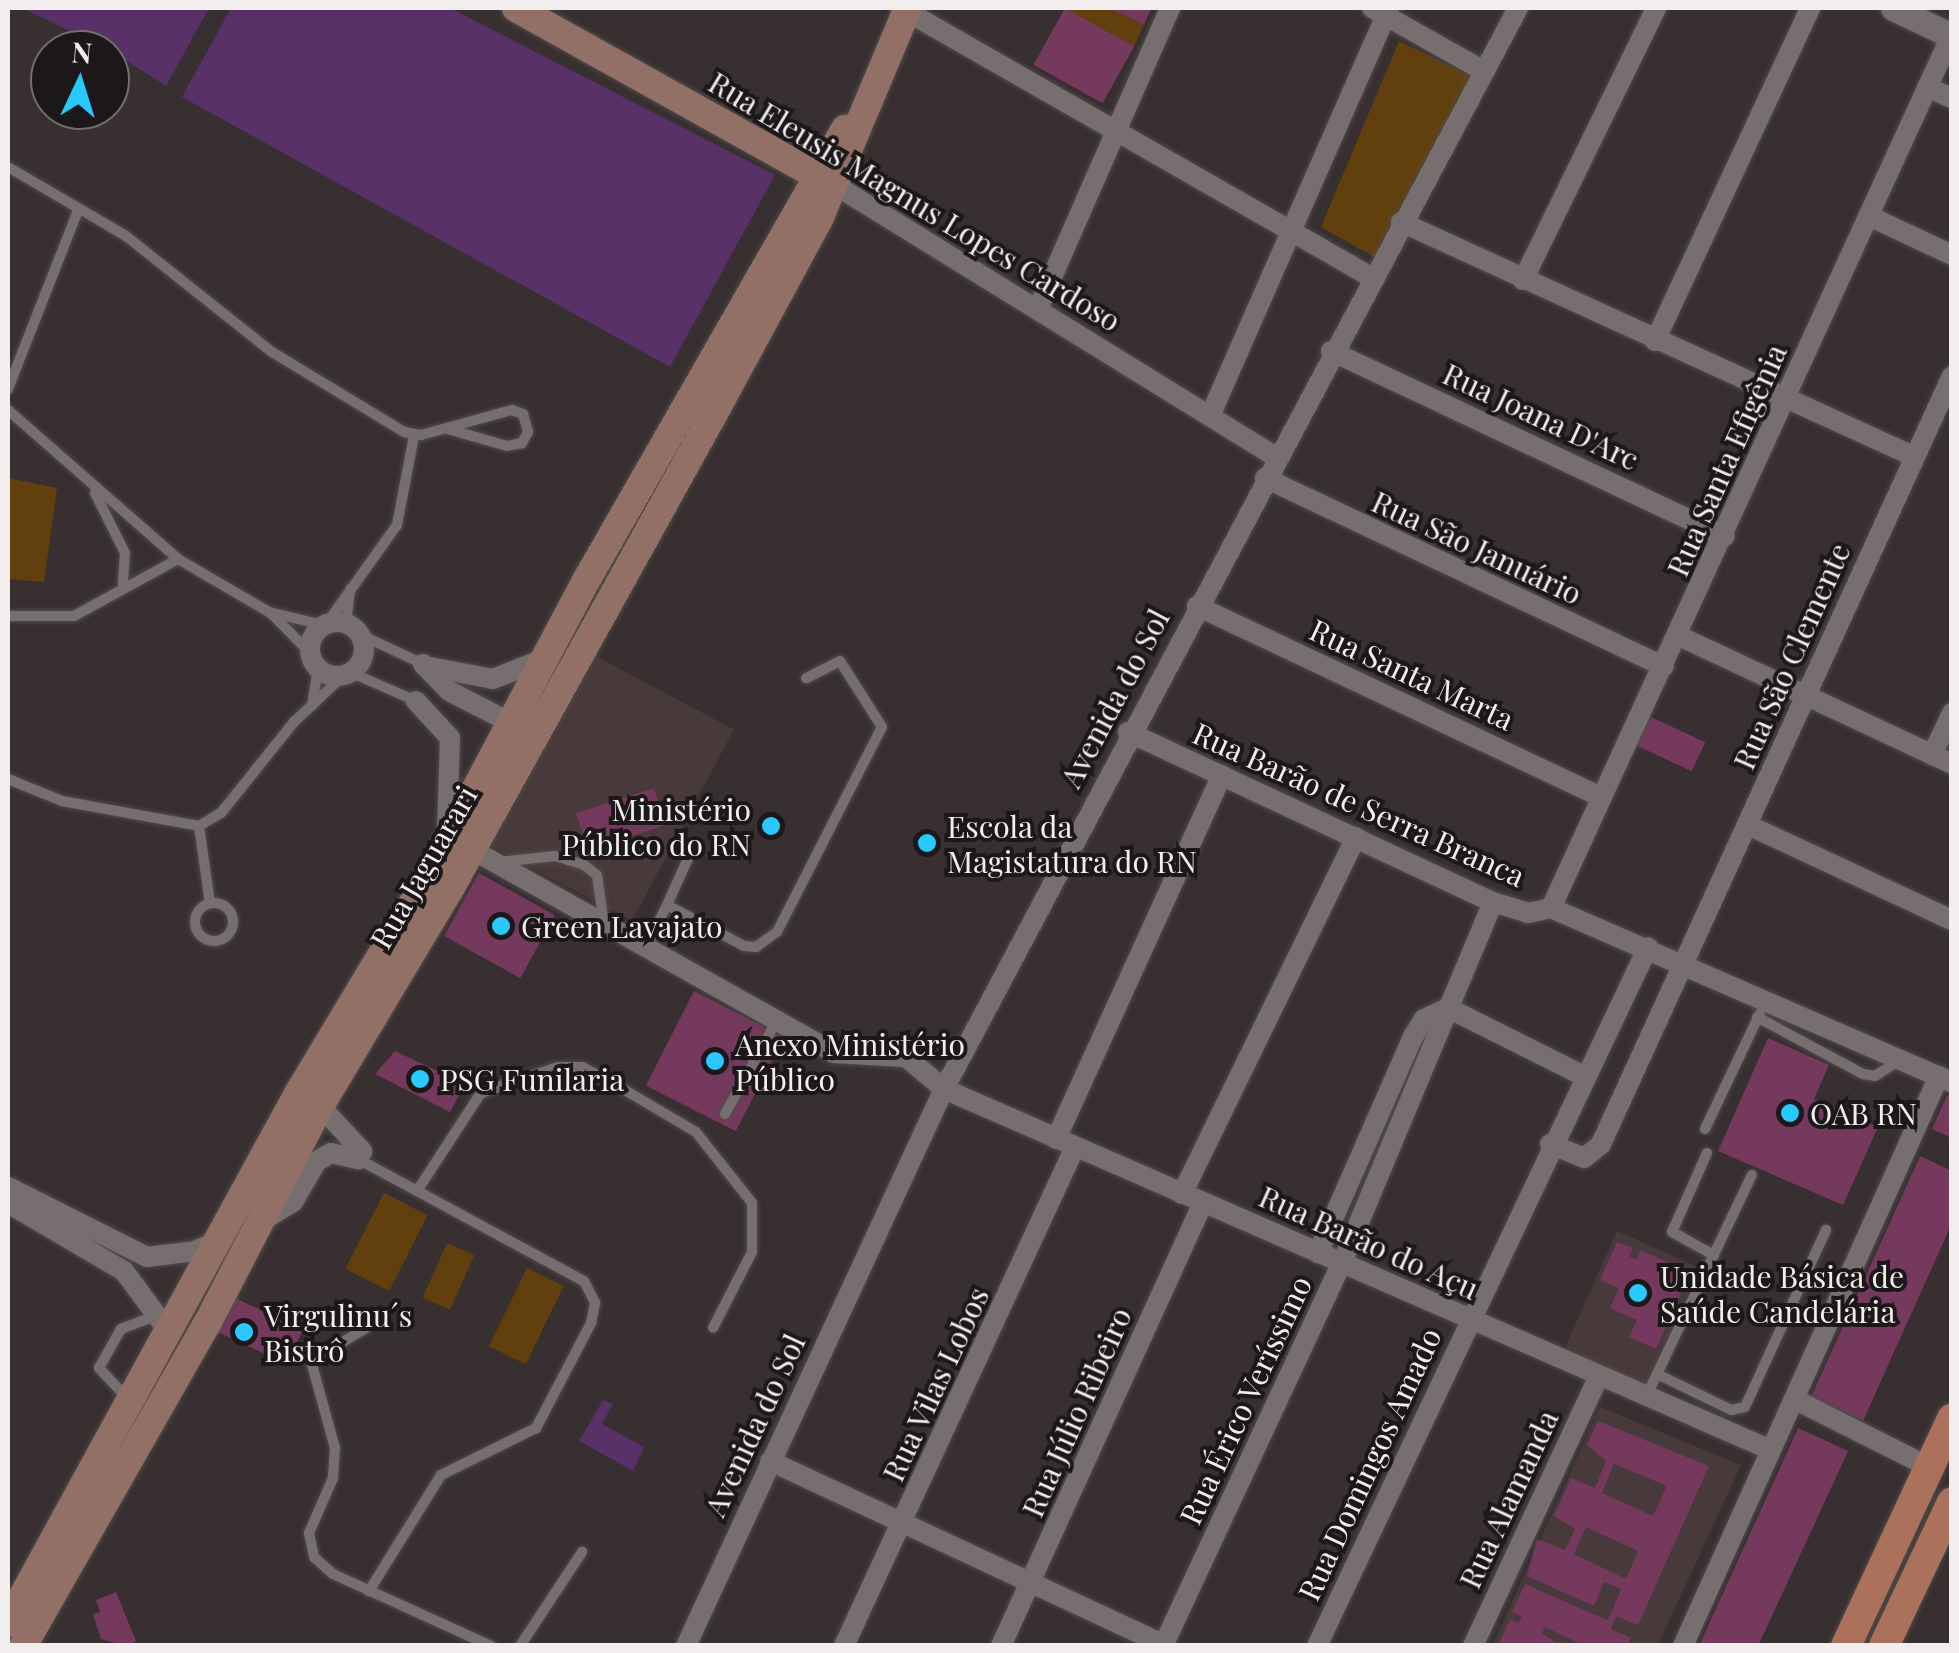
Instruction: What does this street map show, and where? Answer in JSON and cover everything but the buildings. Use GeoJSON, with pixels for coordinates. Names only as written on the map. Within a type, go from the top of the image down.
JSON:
{"type":"FeatureCollection","features":[{"type":"Feature","properties":{"kind":"main road","name":"Rua Eleusis Magnus Lopes Cardoso"},"geometry":{"type":"LineString","coordinates":[[516,8],[825,180]]}},
{"type":"Feature","properties":{"kind":"main road","name":"Rua Jaguarari"},"geometry":{"type":"LineString","coordinates":[[23,1646],[320,1106],[470,852],[523,730],[825,180],[905,8]]}},
{"type":"Feature","properties":{"kind":"main road","name":"Rua Jaguarari"},"geometry":{"type":"LineString","coordinates":[[523,730],[543,659],[825,180]]}},
{"type":"Feature","properties":{"kind":"main road","name":"Rua Jaguarari"},"geometry":{"type":"LineString","coordinates":[[8,1623],[132,1403],[164,1325],[222,1239],[299,1092],[470,852]]}},
{"type":"Feature","properties":{"kind":"main road"},"geometry":{"type":"LineString","coordinates":[[1848,1641],[1952,1419]]}},
{"type":"Feature","properties":{"kind":"main road"},"geometry":{"type":"LineString","coordinates":[[1884,1646],[1952,1502]]}},
{"type":"Feature","properties":{"kind":"street"},"geometry":{"type":"LineString","coordinates":[[905,8],[1371,278]]}},
{"type":"Feature","properties":{"kind":"street"},"geometry":{"type":"LineString","coordinates":[[1038,309],[1170,8]]}},
{"type":"Feature","properties":{"kind":"street","name":"Avenida do Sol"},"geometry":{"type":"LineString","coordinates":[[686,1646],[944,1089],[1128,732],[1518,8]]}},
{"type":"Feature","properties":{"kind":"street"},"geometry":{"type":"LineString","coordinates":[[1524,280],[1656,8]]}},
{"type":"Feature","properties":{"kind":"street"},"geometry":{"type":"LineString","coordinates":[[1655,340],[1810,8]]}},
{"type":"Feature","properties":{"kind":"street"},"geometry":{"type":"LineString","coordinates":[[1893,8],[1951,36]]}},
{"type":"Feature","properties":{"kind":"street"},"geometry":{"type":"LineString","coordinates":[[1210,416],[1292,235],[1382,10],[1484,71]]}},
{"type":"Feature","properties":{"kind":"street","name":"Rua Santa Efigênia"},"geometry":{"type":"LineString","coordinates":[[1552,908],[1951,36]]}},
{"type":"Feature","properties":{"kind":"street"},"geometry":{"type":"LineString","coordinates":[[1927,87],[1952,98]]}},
{"type":"Feature","properties":{"kind":"street","name":"Rua Eleusis Magnus Lopes Cardoso"},"geometry":{"type":"LineString","coordinates":[[825,180],[1276,457]]}},
{"type":"Feature","properties":{"kind":"street"},"geometry":{"type":"LineString","coordinates":[[1869,216],[1952,255]]}},
{"type":"Feature","properties":{"kind":"street"},"geometry":{"type":"LineString","coordinates":[[1402,222],[1915,456]]}},
{"type":"Feature","properties":{"kind":"street","name":"Rua Joana D'Arc"},"geometry":{"type":"LineString","coordinates":[[1331,351],[1725,536]]}},
{"type":"Feature","properties":{"kind":"street","name":"Rua São Clemente"},"geometry":{"type":"LineString","coordinates":[[1683,961],[1952,376]]}},
{"type":"Feature","properties":{"kind":"street","name":"Rua São Januário"},"geometry":{"type":"LineString","coordinates":[[1265,478],[1664,668]]}},
{"type":"Feature","properties":{"kind":"street","name":"Rua Santa Marta"},"geometry":{"type":"LineString","coordinates":[[1197,606],[1601,796]]}},
{"type":"Feature","properties":{"kind":"street"},"geometry":{"type":"LineString","coordinates":[[339,627],[365,652],[347,674],[314,661],[339,627]]}},
{"type":"Feature","properties":{"kind":"street"},"geometry":{"type":"LineString","coordinates":[[1679,636],[1804,699],[1952,764]]}},
{"type":"Feature","properties":{"kind":"street"},"geometry":{"type":"LineString","coordinates":[[424,664],[493,679],[543,659]]}},
{"type":"Feature","properties":{"kind":"street"},"geometry":{"type":"LineString","coordinates":[[424,664],[449,691],[523,730]]}},
{"type":"Feature","properties":{"kind":"street"},"geometry":{"type":"LineString","coordinates":[[416,701],[450,738],[470,852]]}},
{"type":"Feature","properties":{"kind":"street"},"geometry":{"type":"LineString","coordinates":[[1932,755],[1952,713]]}},
{"type":"Feature","properties":{"kind":"street","name":"Rua Barão de Serra Branca"},"geometry":{"type":"LineString","coordinates":[[1128,732],[1493,902],[1528,913],[1552,908],[1683,961],[1761,1007],[1945,1079]]}},
{"type":"Feature","properties":{"kind":"street","name":"Rua Vilas Lobos"},"geometry":{"type":"LineString","coordinates":[[844,1646],[904,1523],[1222,775]]}},
{"type":"Feature","properties":{"kind":"street"},"geometry":{"type":"LineString","coordinates":[[1748,825],[1952,920]]}},
{"type":"Feature","properties":{"kind":"street"},"geometry":{"type":"LineString","coordinates":[[1182,1194],[1356,836]]}},
{"type":"Feature","properties":{"kind":"street","name":"Rua Barão do Açu"},"geometry":{"type":"LineString","coordinates":[[470,852],[817,1044],[844,1056],[906,1056],[944,1089],[1598,1378],[1771,1450]]}},
{"type":"Feature","properties":{"kind":"street","name":"Rua Érico Veríssimo"},"geometry":{"type":"LineString","coordinates":[[1165,1645],[1342,1263],[1493,902]]}},
{"type":"Feature","properties":{"kind":"street","name":"Rua Domingos Amado"},"geometry":{"type":"LineString","coordinates":[[1317,1646],[1550,1144],[1648,947]]}},
{"type":"Feature","properties":{"kind":"street"},"geometry":{"type":"LineString","coordinates":[[1550,1144],[1573,1157],[1595,1154],[1683,961]]}},
{"type":"Feature","properties":{"kind":"street"},"geometry":{"type":"LineString","coordinates":[[1318,1253],[1424,1020],[1448,1008],[1584,1076]]}},
{"type":"Feature","properties":{"kind":"street"},"geometry":{"type":"LineString","coordinates":[[1682,1646],[1945,1079]]}},
{"type":"Feature","properties":{"kind":"street"},"geometry":{"type":"LineString","coordinates":[[320,1106],[360,1155]]}},
{"type":"Feature","properties":{"kind":"street"},"geometry":{"type":"LineString","coordinates":[[256,1224],[293,1202],[318,1161],[331,1153],[360,1155]]}},
{"type":"Feature","properties":{"kind":"street"},"geometry":{"type":"LineString","coordinates":[[8,1186],[148,1257],[196,1251],[222,1239]]}},
{"type":"Feature","properties":{"kind":"street"},"geometry":{"type":"LineString","coordinates":[[8,1203],[135,1282],[164,1325]]}},
{"type":"Feature","properties":{"kind":"street","name":"Rua Júlio Ribeiro"},"geometry":{"type":"LineString","coordinates":[[1002,1646],[1204,1203]]}},
{"type":"Feature","properties":{"kind":"street"},"geometry":{"type":"LineString","coordinates":[[135,1282],[148,1257]]}},
{"type":"Feature","properties":{"kind":"street","name":"Rua Alamanda"},"geometry":{"type":"LineString","coordinates":[[1472,1646],[1598,1378]]}},
{"type":"Feature","properties":{"kind":"street"},"geometry":{"type":"LineString","coordinates":[[1794,1399],[1929,1466]]}},
{"type":"Feature","properties":{"kind":"street"},"geometry":{"type":"LineString","coordinates":[[770,1461],[1165,1645]]}},
{"type":"Feature","properties":{"kind":"lane"},"geometry":{"type":"LineString","coordinates":[[8,166],[126,236],[272,352],[414,436],[512,410],[523,414],[528,432],[522,443],[494,446],[448,428]]}},
{"type":"Feature","properties":{"kind":"lane"},"geometry":{"type":"LineString","coordinates":[[8,389],[78,210]]}},
{"type":"Feature","properties":{"kind":"lane"},"geometry":{"type":"LineString","coordinates":[[8,410],[178,559],[269,612],[314,661],[312,707]]}},
{"type":"Feature","properties":{"kind":"lane"},"geometry":{"type":"LineString","coordinates":[[339,627],[350,583],[396,525],[414,436]]}},
{"type":"Feature","properties":{"kind":"lane"},"geometry":{"type":"LineString","coordinates":[[88,483],[126,553],[123,584]]}},
{"type":"Feature","properties":{"kind":"lane"},"geometry":{"type":"LineString","coordinates":[[8,616],[74,616],[123,584],[178,559]]}},
{"type":"Feature","properties":{"kind":"lane"},"geometry":{"type":"LineString","coordinates":[[339,627],[350,583]]}},
{"type":"Feature","properties":{"kind":"lane"},"geometry":{"type":"LineString","coordinates":[[269,612],[339,627],[424,664]]}},
{"type":"Feature","properties":{"kind":"lane"},"geometry":{"type":"LineString","coordinates":[[667,906],[744,946],[756,947],[777,932],[882,727],[840,661],[806,678]]}},
{"type":"Feature","properties":{"kind":"lane"},"geometry":{"type":"LineString","coordinates":[[8,780],[62,802],[199,826],[222,812],[312,707],[347,674],[416,701]]}},
{"type":"Feature","properties":{"kind":"lane"},"geometry":{"type":"LineString","coordinates":[[199,826],[210,903]]}},
{"type":"Feature","properties":{"kind":"lane"},"geometry":{"type":"LineString","coordinates":[[645,948],[695,842]]}},
{"type":"Feature","properties":{"kind":"lane"},"geometry":{"type":"LineString","coordinates":[[470,852],[555,856],[584,865],[597,875],[604,925]]}},
{"type":"Feature","properties":{"kind":"lane"},"geometry":{"type":"LineString","coordinates":[[1705,1130],[1761,1007],[1863,1074],[1875,1076],[1901,1059]]}},
{"type":"Feature","properties":{"kind":"lane"},"geometry":{"type":"LineString","coordinates":[[726,1114],[776,1022]]}},
{"type":"Feature","properties":{"kind":"lane"},"geometry":{"type":"LineString","coordinates":[[419,1188],[481,1092],[558,1067],[582,1067],[696,1132],[752,1203],[752,1252],[712,1328]]}},
{"type":"Feature","properties":{"kind":"lane"},"geometry":{"type":"LineString","coordinates":[[1707,1153],[1672,1232],[1714,1255]]}},
{"type":"Feature","properties":{"kind":"lane"},"geometry":{"type":"LineString","coordinates":[[360,1155],[584,1281],[594,1312],[536,1428],[441,1475],[369,1591]]}},
{"type":"Feature","properties":{"kind":"lane"},"geometry":{"type":"LineString","coordinates":[[1646,1398],[1752,1175]]}},
{"type":"Feature","properties":{"kind":"lane"},"geometry":{"type":"LineString","coordinates":[[1657,1374],[1731,1410],[1745,1408],[1826,1230]]}},
{"type":"Feature","properties":{"kind":"lane"},"geometry":{"type":"LineString","coordinates":[[132,1403],[100,1368],[121,1329],[164,1325]]}},
{"type":"Feature","properties":{"kind":"lane"},"geometry":{"type":"LineString","coordinates":[[366,1328],[311,1361],[336,1448],[333,1478],[309,1533],[314,1557],[369,1591],[491,1646]]}},
{"type":"Feature","properties":{"kind":"lane"},"geometry":{"type":"LineString","coordinates":[[520,1646],[582,1552]]}},
{"type":"Feature","properties":{"kind":"shaded area"},"geometry":{"type":"Polygon","coordinates":[[[22,8],[209,8],[166,86],[130,63],[130,30],[68,30],[22,8]]]}},
{"type":"Feature","properties":{"kind":"shaded area"},"geometry":{"type":"Polygon","coordinates":[[[231,8],[450,8],[775,175],[670,367],[182,97],[231,8]]]}},
{"type":"Feature","properties":{"kind":"shaded area"},"geometry":{"type":"Polygon","coordinates":[[[1065,8],[1110,8],[1144,25],[1134,46],[1065,8]]]}},
{"type":"Feature","properties":{"kind":"shaded area"},"geometry":{"type":"Polygon","coordinates":[[[1399,41],[1475,78],[1378,259],[1321,227],[1399,41]]]}},
{"type":"Feature","properties":{"kind":"shaded area"},"geometry":{"type":"Polygon","coordinates":[[[8,478],[57,488],[44,582],[8,579],[8,478]]]}},
{"type":"Feature","properties":{"kind":"shaded area"},"geometry":{"type":"Polygon","coordinates":[[[590,653],[734,730],[632,921],[488,845],[590,653]]]}},
{"type":"Feature","properties":{"kind":"shaded area"},"geometry":{"type":"Polygon","coordinates":[[[384,1193],[428,1215],[389,1291],[345,1269],[384,1193]]]}},
{"type":"Feature","properties":{"kind":"shaded area","name":"Unidade Básica de Saúde Candelária"},"geometry":{"type":"Polygon","coordinates":[[[1617,1231],[1699,1268],[1647,1385],[1565,1349],[1617,1231]]]}},
{"type":"Feature","properties":{"kind":"shaded area"},"geometry":{"type":"Polygon","coordinates":[[[447,1243],[474,1255],[450,1310],[423,1298],[447,1243]]]}},
{"type":"Feature","properties":{"kind":"shaded area"},"geometry":{"type":"Polygon","coordinates":[[[527,1268],[564,1286],[526,1364],[489,1346],[527,1268]]]}},
{"type":"Feature","properties":{"kind":"shaded area"},"geometry":{"type":"Polygon","coordinates":[[[603,1400],[613,1404],[602,1424],[644,1447],[633,1471],[579,1441],[603,1400]]]}},
{"type":"Feature","properties":{"kind":"shaded area"},"geometry":{"type":"Polygon","coordinates":[[[1600,1407],[1741,1465],[1658,1645],[1492,1646],[1600,1407]]]}},
{"type":"Feature","properties":{"kind":"place","name":"Ministério Público do RN"},"geometry":{"type":"Point","coordinates":[771,826]}},
{"type":"Feature","properties":{"kind":"place","name":"Escola da Magistatura do RN"},"geometry":{"type":"Point","coordinates":[927,843]}},
{"type":"Feature","properties":{"kind":"place","name":"Green Lavajato"},"geometry":{"type":"Point","coordinates":[501,926]}},
{"type":"Feature","properties":{"kind":"place","name":"Anexo Ministério Público"},"geometry":{"type":"Point","coordinates":[715,1061]}},
{"type":"Feature","properties":{"kind":"place","name":"PSG Funilaria"},"geometry":{"type":"Point","coordinates":[420,1079]}},
{"type":"Feature","properties":{"kind":"place","name":"OAB RN"},"geometry":{"type":"Point","coordinates":[1790,1113]}},
{"type":"Feature","properties":{"kind":"place","name":"Unidade Básica de Saúde Candelária"},"geometry":{"type":"Point","coordinates":[1638,1293]}},
{"type":"Feature","properties":{"kind":"place","name":"Virgulinu´s Bistrô"},"geometry":{"type":"Point","coordinates":[244,1332]}}]}
